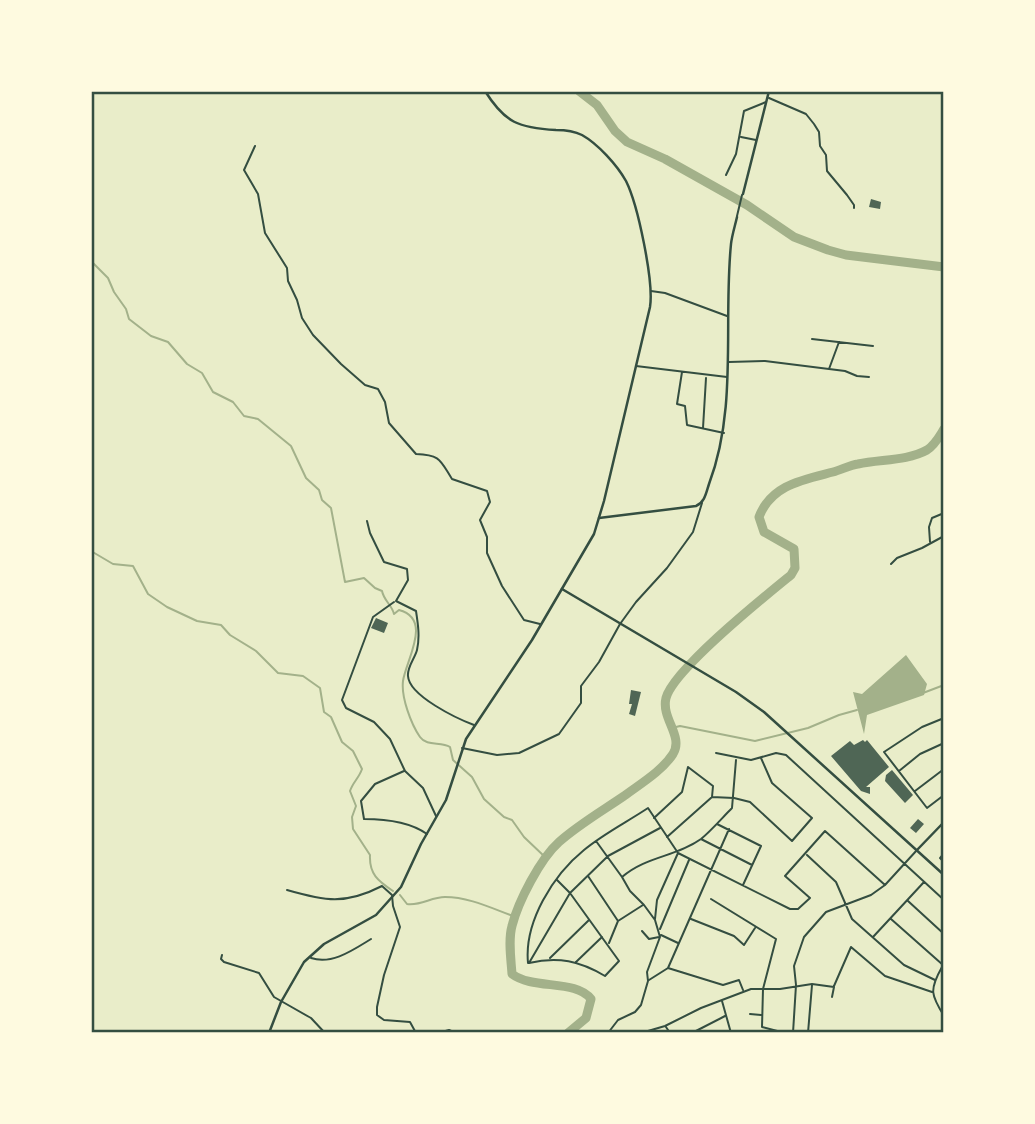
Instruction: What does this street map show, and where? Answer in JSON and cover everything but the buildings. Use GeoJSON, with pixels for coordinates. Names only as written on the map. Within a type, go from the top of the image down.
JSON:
{"type":"FeatureCollection","features":[{"type":"Feature","properties":{"kind":"main road"},"geometry":{"type":"LineString","coordinates":[[269,1033],[281,1002],[299,970],[310,957],[324,944],[369,920],[401,887],[449,793],[462,748],[542,624],[594,534],[650,307],[651,291],[632,195],[619,171],[584,136],[570,131],[526,128],[513,122],[501,112],[485,91]]}},
{"type":"Feature","properties":{"kind":"main road"},"geometry":{"type":"LineString","coordinates":[[743,194],[769,91]]}},
{"type":"Feature","properties":{"kind":"main road"},"geometry":{"type":"LineString","coordinates":[[599,518],[686,508],[700,504],[704,499],[719,458],[724,433],[731,245],[737,217]]}},
{"type":"Feature","properties":{"kind":"main road"},"geometry":{"type":"LineString","coordinates":[[561,589],[749,701],[944,875]]}},
{"type":"Feature","properties":{"kind":"main road"},"geometry":{"type":"LineString","coordinates":[[917,850],[944,822]]}},
{"type":"Feature","properties":{"kind":"street"},"geometry":{"type":"LineString","coordinates":[[726,175],[736,154],[744,111],[767,100],[806,114],[819,132],[820,146],[826,155],[827,171],[848,195],[854,208]]}},
{"type":"Feature","properties":{"kind":"street"},"geometry":{"type":"LineString","coordinates":[[740,137],[757,140]]}},
{"type":"Feature","properties":{"kind":"street"},"geometry":{"type":"LineString","coordinates":[[255,146],[244,170],[258,194],[265,233],[287,268],[288,281],[298,300],[302,318],[313,335],[341,364],[365,385],[378,389],[385,402],[389,422],[416,453],[428,454],[443,462],[452,479],[487,491],[490,502],[480,520],[487,537],[487,553],[502,586],[524,620],[542,624]]}},
{"type":"Feature","properties":{"kind":"street"},"geometry":{"type":"LineString","coordinates":[[737,217],[743,194]]}},
{"type":"Feature","properties":{"kind":"street"},"geometry":{"type":"LineString","coordinates":[[651,291],[665,293],[728,316]]}},
{"type":"Feature","properties":{"kind":"street"},"geometry":{"type":"LineString","coordinates":[[812,339],[873,346]]}},
{"type":"Feature","properties":{"kind":"street"},"geometry":{"type":"LineString","coordinates":[[829,369],[839,341]]}},
{"type":"Feature","properties":{"kind":"street"},"geometry":{"type":"LineString","coordinates":[[728,362],[765,361],[869,377]]}},
{"type":"Feature","properties":{"kind":"street"},"geometry":{"type":"LineString","coordinates":[[636,366],[706,377],[728,377]]}},
{"type":"Feature","properties":{"kind":"street"},"geometry":{"type":"LineString","coordinates":[[682,372],[677,404],[685,406],[687,425],[724,433]]}},
{"type":"Feature","properties":{"kind":"street"},"geometry":{"type":"LineString","coordinates":[[703,428],[706,377]]}},
{"type":"Feature","properties":{"kind":"street"},"geometry":{"type":"LineString","coordinates":[[462,748],[498,755],[519,753],[559,734],[581,703],[581,686],[599,662],[620,624],[667,568],[693,531],[704,499]]}},
{"type":"Feature","properties":{"kind":"street"},"geometry":{"type":"LineString","coordinates":[[930,543],[929,527],[932,518],[944,513]]}},
{"type":"Feature","properties":{"kind":"street"},"geometry":{"type":"LineString","coordinates":[[366,521],[384,562],[407,569],[408,580],[396,601],[373,617],[342,700],[346,708],[374,722],[390,739],[405,771],[423,788],[437,817]]}},
{"type":"Feature","properties":{"kind":"street"},"geometry":{"type":"LineString","coordinates":[[891,564],[944,536]]}},
{"type":"Feature","properties":{"kind":"street"},"geometry":{"type":"LineString","coordinates":[[396,601],[416,611],[418,646],[408,676],[410,682],[431,702],[455,718],[475,725]]}},
{"type":"Feature","properties":{"kind":"street"},"geometry":{"type":"LineString","coordinates":[[944,718],[922,727],[884,752],[927,808],[944,795]]}},
{"type":"Feature","properties":{"kind":"street"},"geometry":{"type":"LineString","coordinates":[[899,772],[920,754],[944,743]]}},
{"type":"Feature","properties":{"kind":"street"},"geometry":{"type":"LineString","coordinates":[[716,753],[751,760],[779,753],[786,755],[944,900]]}},
{"type":"Feature","properties":{"kind":"street"},"geometry":{"type":"LineString","coordinates":[[712,797],[750,802],[792,841],[812,818],[772,783],[760,757]]}},
{"type":"Feature","properties":{"kind":"street"},"geometry":{"type":"LineString","coordinates":[[622,877],[636,865],[677,852],[701,839],[732,808],[736,759]]}},
{"type":"Feature","properties":{"kind":"street"},"geometry":{"type":"LineString","coordinates":[[654,818],[682,792],[688,768],[713,786],[712,797],[666,838]]}},
{"type":"Feature","properties":{"kind":"street"},"geometry":{"type":"LineString","coordinates":[[915,791],[944,769]]}},
{"type":"Feature","properties":{"kind":"street"},"geometry":{"type":"LineString","coordinates":[[405,771],[375,784],[361,801],[364,819],[384,819],[427,834]]}},
{"type":"Feature","properties":{"kind":"street"},"geometry":{"type":"LineString","coordinates":[[528,963],[527,954],[536,914],[556,880],[571,862],[596,841],[648,808],[677,852],[709,871],[790,909],[798,909],[810,898],[785,876],[825,831],[884,885]]}},
{"type":"Feature","properties":{"kind":"street"},"geometry":{"type":"LineString","coordinates":[[716,823],[761,846],[742,885]]}},
{"type":"Feature","properties":{"kind":"street"},"geometry":{"type":"LineString","coordinates":[[528,963],[570,893],[608,856],[660,828]]}},
{"type":"Feature","properties":{"kind":"street"},"geometry":{"type":"LineString","coordinates":[[648,981],[668,968],[729,829]]}},
{"type":"Feature","properties":{"kind":"street"},"geometry":{"type":"LineString","coordinates":[[701,839],[752,865]]}},
{"type":"Feature","properties":{"kind":"street"},"geometry":{"type":"LineString","coordinates":[[596,841],[630,891],[655,920],[660,934],[679,943]]}},
{"type":"Feature","properties":{"kind":"street"},"geometry":{"type":"LineString","coordinates":[[793,1033],[796,985],[794,966],[804,937],[826,912],[871,895],[884,885],[917,850]]}},
{"type":"Feature","properties":{"kind":"street"},"geometry":{"type":"LineString","coordinates":[[655,920],[657,900],[677,852]]}},
{"type":"Feature","properties":{"kind":"street"},"geometry":{"type":"LineString","coordinates":[[944,853],[940,858],[944,862]]}},
{"type":"Feature","properties":{"kind":"street"},"geometry":{"type":"LineString","coordinates":[[805,854],[836,882],[852,919],[904,965],[935,979]]}},
{"type":"Feature","properties":{"kind":"street"},"geometry":{"type":"LineString","coordinates":[[609,1033],[618,1020],[635,1012],[641,1005],[648,981],[647,972],[689,859]]}},
{"type":"Feature","properties":{"kind":"street"},"geometry":{"type":"LineString","coordinates":[[588,875],[618,921]]}},
{"type":"Feature","properties":{"kind":"street"},"geometry":{"type":"LineString","coordinates":[[528,963],[549,958],[576,962],[605,976],[620,961],[570,893],[556,880]]}},
{"type":"Feature","properties":{"kind":"street"},"geometry":{"type":"LineString","coordinates":[[872,937],[925,881]]}},
{"type":"Feature","properties":{"kind":"street"},"geometry":{"type":"LineString","coordinates":[[287,890],[309,897],[338,900],[359,898],[382,886],[394,897],[393,906],[400,933],[384,975],[377,1015],[384,1020],[410,1022],[416,1033]]}},
{"type":"Feature","properties":{"kind":"street"},"geometry":{"type":"LineString","coordinates":[[711,899],[776,939],[763,989],[762,1027],[785,1033]]}},
{"type":"Feature","properties":{"kind":"street"},"geometry":{"type":"LineString","coordinates":[[907,900],[944,934]]}},
{"type":"Feature","properties":{"kind":"street"},"geometry":{"type":"LineString","coordinates":[[608,944],[618,921],[644,905]]}},
{"type":"Feature","properties":{"kind":"street"},"geometry":{"type":"LineString","coordinates":[[690,918],[733,936],[744,945],[755,928]]}},
{"type":"Feature","properties":{"kind":"street"},"geometry":{"type":"LineString","coordinates":[[890,918],[944,965],[935,979],[932,992],[933,999],[944,1016]]}},
{"type":"Feature","properties":{"kind":"street"},"geometry":{"type":"LineString","coordinates":[[549,958],[590,919]]}},
{"type":"Feature","properties":{"kind":"street"},"geometry":{"type":"LineString","coordinates":[[642,932],[649,939],[660,934]]}},
{"type":"Feature","properties":{"kind":"street"},"geometry":{"type":"LineString","coordinates":[[576,962],[602,937]]}},
{"type":"Feature","properties":{"kind":"street"},"geometry":{"type":"LineString","coordinates":[[310,957],[323,960],[343,955],[371,939]]}},
{"type":"Feature","properties":{"kind":"street"},"geometry":{"type":"LineString","coordinates":[[832,997],[851,947],[885,976],[932,992]]}},
{"type":"Feature","properties":{"kind":"street"},"geometry":{"type":"LineString","coordinates":[[222,955],[221,959],[225,962],[259,972],[281,1002],[312,1018],[325,1033]]}},
{"type":"Feature","properties":{"kind":"street"},"geometry":{"type":"LineString","coordinates":[[668,968],[723,985],[739,980],[744,991]]}},
{"type":"Feature","properties":{"kind":"street"},"geometry":{"type":"LineString","coordinates":[[808,1033],[812,984]]}},
{"type":"Feature","properties":{"kind":"street"},"geometry":{"type":"LineString","coordinates":[[641,1033],[666,1026],[744,991],[812,984],[834,987]]}},
{"type":"Feature","properties":{"kind":"street"},"geometry":{"type":"LineString","coordinates":[[722,1000],[731,1033]]}},
{"type":"Feature","properties":{"kind":"street"},"geometry":{"type":"LineString","coordinates":[[750,1014],[762,1015]]}},
{"type":"Feature","properties":{"kind":"street"},"geometry":{"type":"LineString","coordinates":[[692,1033],[725,1016]]}},
{"type":"Feature","properties":{"kind":"street"},"geometry":{"type":"LineString","coordinates":[[666,1026],[670,1033]]}},
{"type":"Feature","properties":{"kind":"street"},"geometry":{"type":"LineString","coordinates":[[438,1033],[449,1030],[456,1033]]}},
{"type":"Feature","properties":{"kind":"street"},"geometry":{"type":"LineString","coordinates":[[185,1033],[197,1033]]}},
{"type":"Feature","properties":{"kind":"shaded area"},"geometry":{"type":"Polygon","coordinates":[[[906,655],[927,684],[924,695],[867,715],[864,734],[853,692],[862,694],[906,655]]]}},
{"type":"Feature","properties":{"kind":"waterway"},"geometry":{"type":"LineString","coordinates":[[579,91],[597,105],[615,131],[627,142],[665,159],[747,205],[794,237],[846,255],[944,267]]}},
{"type":"Feature","properties":{"kind":"waterway"},"geometry":{"type":"LineString","coordinates":[[91,261],[108,278],[129,319],[151,336],[168,342],[187,364],[202,373],[213,392],[233,402],[244,416],[258,419],[291,446],[306,478],[319,490],[322,500],[331,508],[345,582],[364,578],[382,591],[394,614],[399,610],[409,615],[414,622],[415,641],[403,687],[407,710],[420,737],[426,742],[450,747],[453,760],[472,777],[484,799],[504,817],[512,820],[524,837],[545,857]]}},
{"type":"Feature","properties":{"kind":"waterway"},"geometry":{"type":"LineString","coordinates":[[568,1033],[586,1018],[591,999],[575,989],[531,982],[512,974],[512,926],[524,893],[537,870],[566,836],[644,782],[668,760],[676,747],[665,706],[673,685],[721,634],[791,575],[795,568],[794,549],[764,532],[759,517],[771,498],[799,481],[852,465],[919,454],[932,446],[944,429]]}},
{"type":"Feature","properties":{"kind":"waterway"},"geometry":{"type":"LineString","coordinates":[[91,551],[113,564],[133,566],[148,594],[167,607],[197,621],[221,625],[230,635],[256,651],[278,673],[303,676],[320,688],[324,712],[331,717],[342,742],[353,751],[362,769],[350,791],[356,806],[352,817],[353,829],[370,855],[371,867],[376,876],[393,891]]}},
{"type":"Feature","properties":{"kind":"waterway"},"geometry":{"type":"LineString","coordinates":[[923,693],[944,685]]}},
{"type":"Feature","properties":{"kind":"waterway"},"geometry":{"type":"LineString","coordinates":[[672,728],[680,726],[755,741],[808,728],[857,710]]}},
{"type":"Feature","properties":{"kind":"waterway"},"geometry":{"type":"LineString","coordinates":[[400,895],[407,904],[440,897],[463,899],[516,917]]}}]}
